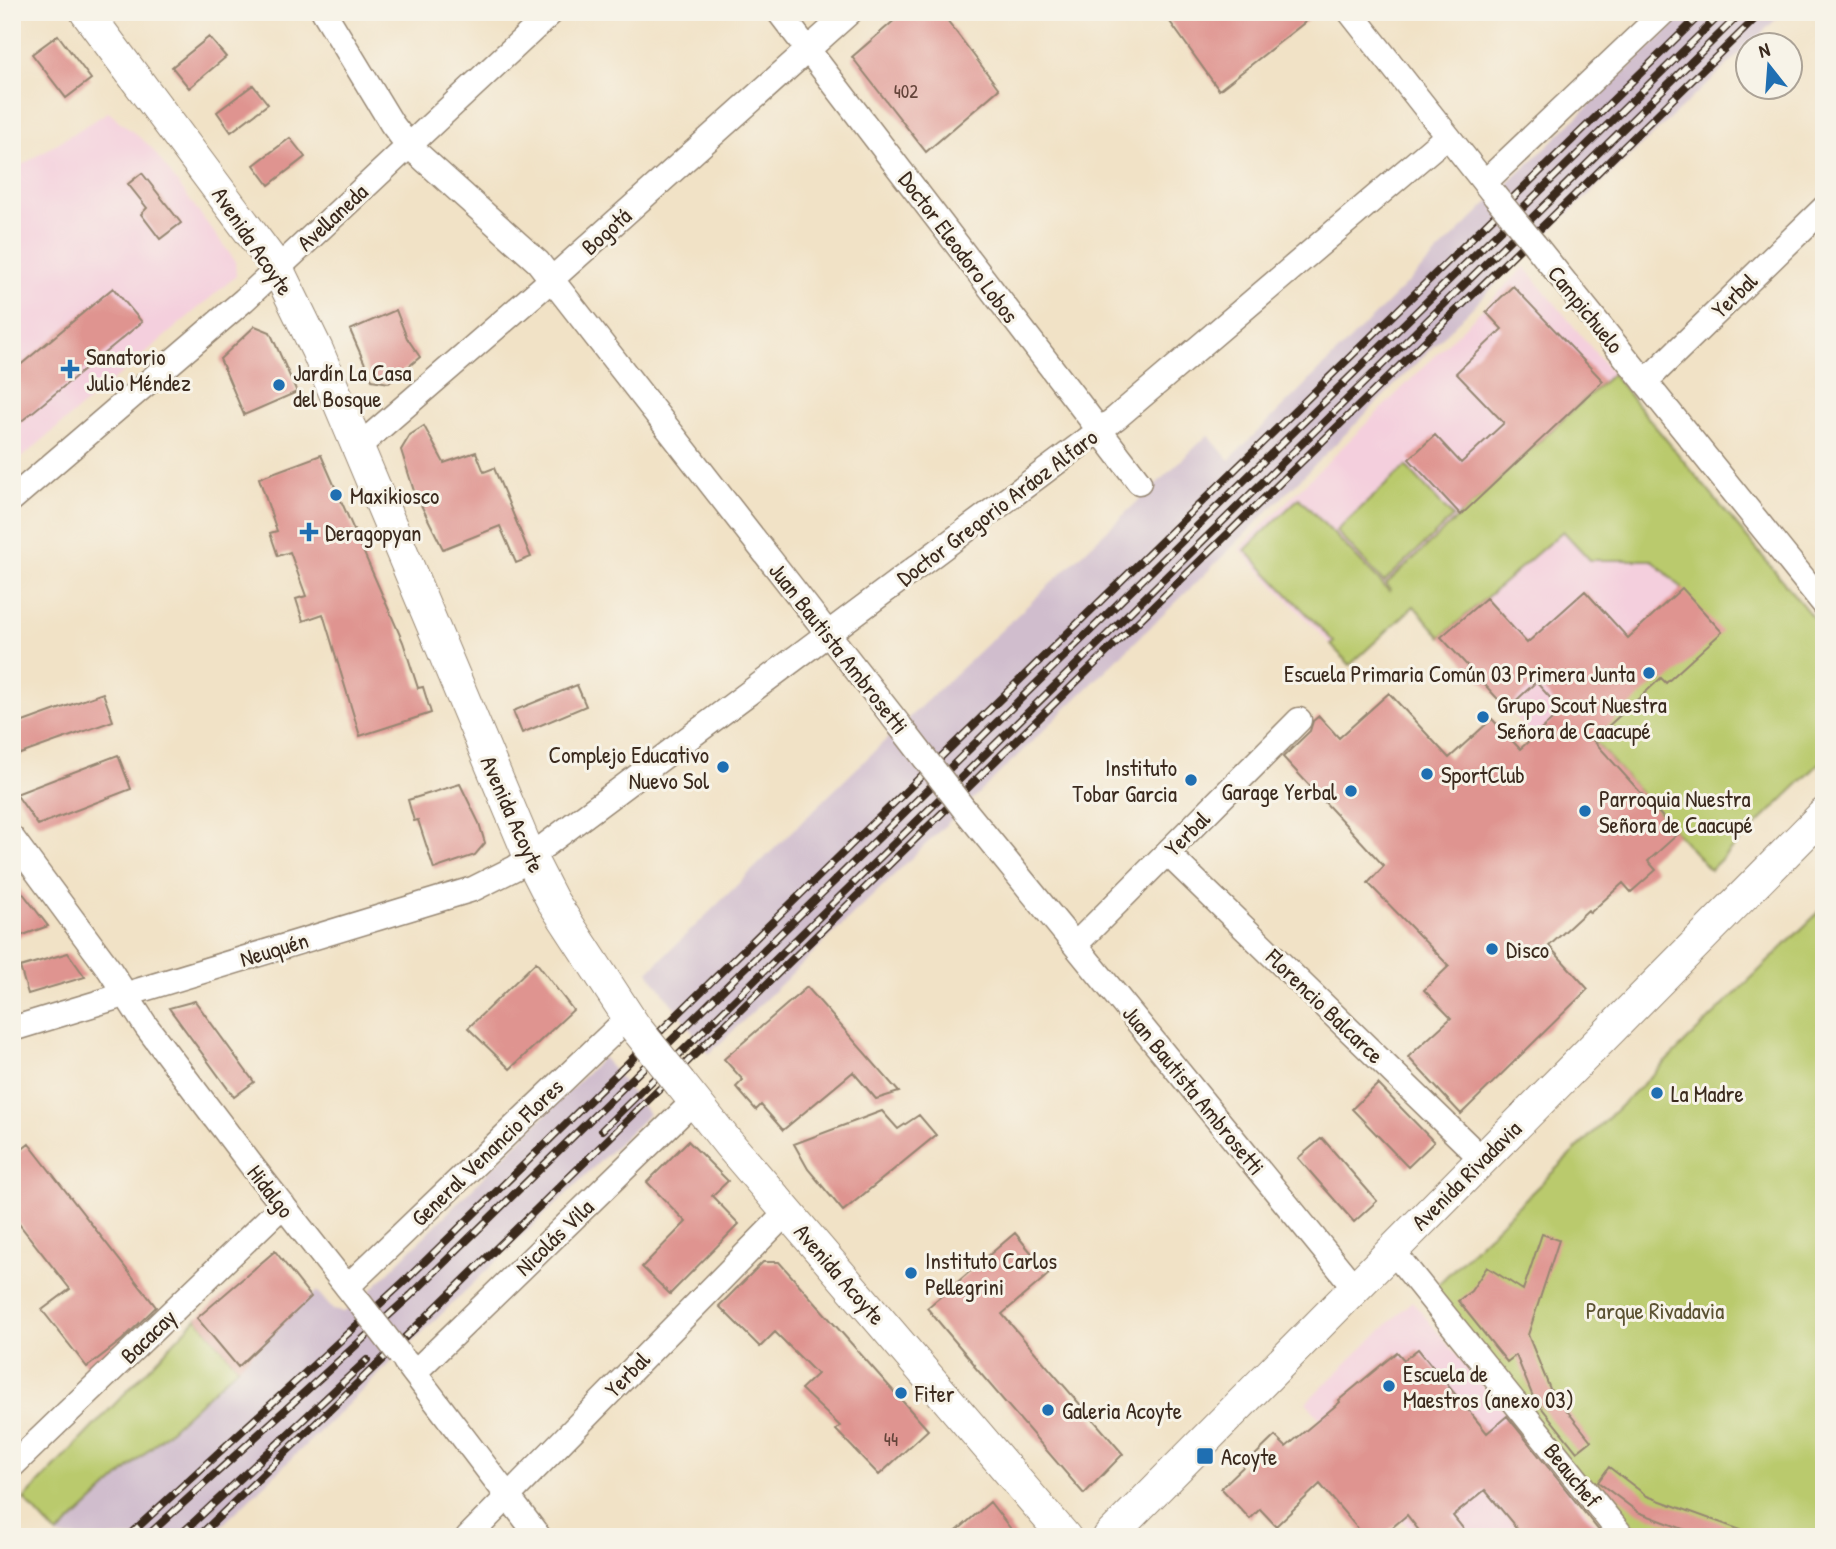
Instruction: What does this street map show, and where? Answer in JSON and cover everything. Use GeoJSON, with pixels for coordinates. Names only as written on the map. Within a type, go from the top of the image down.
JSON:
{"type":"FeatureCollection","features":[{"type":"Feature","properties":{"kind":"main road","name":"Avenida Acoyte"},"geometry":{"type":"LineString","coordinates":[[86,12],[277,268],[317,350],[530,857],[552,900],[631,1022],[687,1092],[1065,1537]]}},
{"type":"Feature","properties":{"kind":"main road","name":"Avenida Rivadavia"},"geometry":{"type":"LineString","coordinates":[[1109,1537],[1824,814]]}},
{"type":"Feature","properties":{"kind":"street","name":"Juan Bautista Ambrosetti"},"geometry":{"type":"LineString","coordinates":[[324,12],[392,124],[408,145],[424,162],[524,247],[552,279],[964,809],[1355,1288]]}},
{"type":"Feature","properties":{"kind":"street","name":"Avellaneda"},"geometry":{"type":"LineString","coordinates":[[12,499],[277,268],[552,12]]}},
{"type":"Feature","properties":{"kind":"street","name":"Doctor Eleodoro Lobos"},"geometry":{"type":"LineString","coordinates":[[779,12],[1139,482]]}},
{"type":"Feature","properties":{"kind":"street","name":"Bogotá"},"geometry":{"type":"LineString","coordinates":[[358,447],[552,279],[850,12]]}},
{"type":"Feature","properties":{"kind":"street"},"geometry":{"type":"LineString","coordinates":[[1490,189],[1664,12]]}},
{"type":"Feature","properties":{"kind":"street","name":"Campichuelo"},"geometry":{"type":"LineString","coordinates":[[1353,14],[1447,136],[1824,604]]}},
{"type":"Feature","properties":{"kind":"street","name":"Doctor Gregorio Aráoz Alfaro"},"geometry":{"type":"LineString","coordinates":[[530,857],[1098,430],[1447,136]]}},
{"type":"Feature","properties":{"kind":"street","name":"Yerbal"},"geometry":{"type":"LineString","coordinates":[[1645,382],[1824,208]]}},
{"type":"Feature","properties":{"kind":"street","name":"Yerbal"},"geometry":{"type":"LineString","coordinates":[[1075,945],[1299,720]]}},
{"type":"Feature","properties":{"kind":"street","name":"Hidalgo"},"geometry":{"type":"LineString","coordinates":[[12,838],[155,1037],[539,1537]]}},
{"type":"Feature","properties":{"kind":"street","name":"Florencio Balcarce"},"geometry":{"type":"LineString","coordinates":[[1167,853],[1482,1159]]}},
{"type":"Feature","properties":{"kind":"street","name":"Neuquén"},"geometry":{"type":"LineString","coordinates":[[12,1029],[473,889],[515,868],[530,857]]}},
{"type":"Feature","properties":{"kind":"street","name":"General Venancio Flores"},"geometry":{"type":"LineString","coordinates":[[353,1295],[631,1022]]}},
{"type":"Feature","properties":{"kind":"street","name":"Nicolás Vila"},"geometry":{"type":"LineString","coordinates":[[407,1364],[687,1092]]}},
{"type":"Feature","properties":{"kind":"street","name":"Bacacay"},"geometry":{"type":"LineString","coordinates":[[12,1466],[283,1205]]}},
{"type":"Feature","properties":{"kind":"street","name":"Yerbal"},"geometry":{"type":"LineString","coordinates":[[468,1537],[787,1212]]}},
{"type":"Feature","properties":{"kind":"street","name":"Beauchef"},"geometry":{"type":"LineString","coordinates":[[1392,1250],[1623,1537]]}},
{"type":"Feature","properties":{"kind":"shaded area"},"geometry":{"type":"Polygon","coordinates":[[[1687,12],[1784,12],[1763,32],[1734,32],[1734,59],[1535,245],[1195,584],[709,1054],[648,972],[900,726],[1208,435],[1229,460],[1495,196],[1687,12]]]}},
{"type":"Feature","properties":{"kind":"shaded area","name":"Sanatorio Julio Méndez"},"geometry":{"type":"Polygon","coordinates":[[[108,112],[150,146],[235,261],[236,276],[12,466],[12,171],[108,112]]]}},
{"type":"Feature","properties":{"kind":"shaded area"},"geometry":{"type":"Polygon","coordinates":[[[1525,267],[1824,631],[1824,759],[1710,870],[1593,740],[1562,768],[1414,606],[1350,665],[1239,549],[1525,267]]]}},
{"type":"Feature","properties":{"kind":"shaded area"},"geometry":{"type":"Polygon","coordinates":[[[603,1057],[649,1114],[210,1537],[55,1537],[317,1291],[333,1310],[344,1312],[359,1302],[603,1057]]]}},
{"type":"Feature","properties":{"kind":"shaded area"},"geometry":{"type":"Polygon","coordinates":[[[1412,1301],[1607,1537],[1416,1537],[1306,1402],[1412,1301]]]}},
{"type":"Feature","properties":{"kind":"green space","name":"Escuela Primaria Común 03 Primera Junta"},"geometry":{"type":"Polygon","coordinates":[[[1612,374],[1824,631],[1824,759],[1710,870],[1593,740],[1682,588],[1652,560],[1590,560],[1563,531],[1441,637],[1414,606],[1350,665],[1331,645],[1334,642],[1245,550],[1299,498],[1389,591],[1386,584],[1612,374]]]}},
{"type":"Feature","properties":{"kind":"green space"},"geometry":{"type":"Polygon","coordinates":[[[1406,466],[1453,517],[1384,582],[1336,531],[1406,466]]]}},
{"type":"Feature","properties":{"kind":"green space","name":"Parque Rivadavia"},"geometry":{"type":"Polygon","coordinates":[[[1824,907],[1824,1537],[1623,1537],[1428,1294],[1824,907]]]}},
{"type":"Feature","properties":{"kind":"green space"},"geometry":{"type":"Polygon","coordinates":[[[197,1318],[238,1367],[57,1535],[24,1499],[197,1318]]]}},
{"type":"Feature","properties":{"kind":"building"},"geometry":{"type":"Polygon","coordinates":[[[904,12],[941,12],[999,89],[926,152],[852,57],[904,12]]]}},
{"type":"Feature","properties":{"kind":"building"},"geometry":{"type":"Polygon","coordinates":[[[1163,12],[1318,12],[1219,90],[1163,12]]]}},
{"type":"Feature","properties":{"kind":"building"},"geometry":{"type":"Polygon","coordinates":[[[58,35],[91,79],[66,98],[32,54],[58,35]]]}},
{"type":"Feature","properties":{"kind":"building"},"geometry":{"type":"Polygon","coordinates":[[[209,37],[226,57],[189,88],[172,67],[209,37]]]}},
{"type":"Feature","properties":{"kind":"building"},"geometry":{"type":"Polygon","coordinates":[[[253,85],[268,104],[231,132],[217,112],[253,85]]]}},
{"type":"Feature","properties":{"kind":"building"},"geometry":{"type":"Polygon","coordinates":[[[290,138],[305,157],[269,185],[254,165],[290,138]]]}},
{"type":"Feature","properties":{"kind":"building"},"geometry":{"type":"Polygon","coordinates":[[[142,173],[181,223],[160,239],[141,214],[147,208],[128,184],[142,173]]]}},
{"type":"Feature","properties":{"kind":"building"},"geometry":{"type":"Polygon","coordinates":[[[1513,286],[1603,381],[1461,515],[1409,459],[1435,435],[1461,463],[1504,423],[1456,373],[1502,329],[1486,312],[1513,286]]]}},
{"type":"Feature","properties":{"kind":"building"},"geometry":{"type":"Polygon","coordinates":[[[113,288],[142,322],[12,429],[12,372],[113,288]]]}},
{"type":"Feature","properties":{"kind":"building"},"geometry":{"type":"Polygon","coordinates":[[[396,310],[407,338],[420,357],[389,383],[372,380],[350,330],[396,310]]]}},
{"type":"Feature","properties":{"kind":"building"},"geometry":{"type":"Polygon","coordinates":[[[255,326],[270,332],[297,392],[244,415],[220,359],[255,326]]]}},
{"type":"Feature","properties":{"kind":"building"},"geometry":{"type":"Polygon","coordinates":[[[424,426],[444,463],[476,452],[484,472],[494,468],[531,557],[516,563],[500,526],[443,549],[414,491],[401,450],[410,435],[424,426]]]}},
{"type":"Feature","properties":{"kind":"building"},"geometry":{"type":"Polygon","coordinates":[[[321,455],[403,642],[418,688],[423,687],[431,713],[360,736],[323,614],[303,621],[296,599],[306,596],[290,552],[278,556],[270,533],[277,531],[259,478],[321,455]]]}},
{"type":"Feature","properties":{"kind":"building"},"geometry":{"type":"Polygon","coordinates":[[[1682,588],[1722,632],[1666,683],[1661,678],[1593,740],[1678,834],[1648,861],[1656,870],[1631,892],[1623,883],[1590,913],[1588,910],[1549,946],[1588,989],[1461,1114],[1408,1057],[1451,1018],[1424,990],[1449,966],[1368,883],[1384,866],[1283,757],[1310,731],[1313,721],[1319,716],[1339,738],[1389,693],[1449,758],[1492,719],[1520,749],[1562,711],[1536,682],[1507,709],[1441,637],[1486,598],[1527,643],[1585,591],[1628,638],[1682,588]]]}},
{"type":"Feature","properties":{"kind":"building"},"geometry":{"type":"Polygon","coordinates":[[[577,685],[586,706],[522,733],[513,711],[577,685]]]}},
{"type":"Feature","properties":{"kind":"building"},"geometry":{"type":"Polygon","coordinates":[[[103,693],[113,721],[12,757],[12,726],[103,693]]]}},
{"type":"Feature","properties":{"kind":"building"},"geometry":{"type":"Polygon","coordinates":[[[118,755],[131,789],[38,825],[16,794],[118,755]]]}},
{"type":"Feature","properties":{"kind":"building"},"geometry":{"type":"Polygon","coordinates":[[[460,784],[479,823],[485,843],[475,855],[434,869],[418,820],[414,821],[408,800],[460,784]]]}},
{"type":"Feature","properties":{"kind":"building"},"geometry":{"type":"Polygon","coordinates":[[[12,879],[48,926],[12,939],[12,879]]]}},
{"type":"Feature","properties":{"kind":"building"},"geometry":{"type":"Polygon","coordinates":[[[68,953],[85,977],[28,994],[20,967],[68,953]]]}},
{"type":"Feature","properties":{"kind":"building"},"geometry":{"type":"Polygon","coordinates":[[[536,962],[573,1010],[510,1069],[468,1028],[536,962]]]}},
{"type":"Feature","properties":{"kind":"building"},"geometry":{"type":"Polygon","coordinates":[[[807,987],[899,1092],[876,1099],[853,1072],[783,1130],[761,1105],[756,1110],[736,1087],[743,1080],[724,1059],[807,987]]]}},
{"type":"Feature","properties":{"kind":"building"},"geometry":{"type":"Polygon","coordinates":[[[195,1001],[254,1082],[234,1097],[169,1008],[195,1001]]]}},
{"type":"Feature","properties":{"kind":"building"},"geometry":{"type":"Polygon","coordinates":[[[1378,1084],[1434,1142],[1408,1167],[1352,1109],[1378,1084]]]}},
{"type":"Feature","properties":{"kind":"building"},"geometry":{"type":"Polygon","coordinates":[[[882,1111],[898,1129],[919,1115],[936,1135],[843,1211],[808,1169],[794,1144],[882,1111]]]}},
{"type":"Feature","properties":{"kind":"building"},"geometry":{"type":"Polygon","coordinates":[[[1322,1138],[1377,1201],[1354,1222],[1298,1158],[1322,1138]]]}},
{"type":"Feature","properties":{"kind":"building"},"geometry":{"type":"Polygon","coordinates":[[[688,1141],[728,1181],[712,1196],[739,1224],[670,1294],[642,1267],[686,1222],[647,1182],[688,1141]]]}},
{"type":"Feature","properties":{"kind":"building"},"geometry":{"type":"Polygon","coordinates":[[[29,1144],[156,1307],[122,1340],[87,1367],[42,1310],[70,1289],[12,1215],[12,1157],[29,1144]]]}},
{"type":"Feature","properties":{"kind":"building"},"geometry":{"type":"Polygon","coordinates":[[[1015,1233],[1049,1274],[1002,1314],[1123,1454],[1084,1494],[927,1308],[1015,1233]]]}},
{"type":"Feature","properties":{"kind":"building"},"geometry":{"type":"Polygon","coordinates":[[[1542,1234],[1559,1240],[1528,1335],[1550,1389],[1591,1441],[1577,1452],[1533,1397],[1516,1355],[1507,1362],[1458,1301],[1471,1291],[1487,1267],[1523,1290],[1542,1234]]]}},
{"type":"Feature","properties":{"kind":"building"},"geometry":{"type":"Polygon","coordinates":[[[275,1251],[311,1297],[238,1367],[197,1318],[275,1251]]]}},
{"type":"Feature","properties":{"kind":"building"},"geometry":{"type":"Polygon","coordinates":[[[763,1262],[779,1262],[928,1430],[879,1475],[836,1430],[840,1426],[801,1389],[817,1374],[775,1332],[760,1347],[719,1306],[763,1262]]]}},
{"type":"Feature","properties":{"kind":"building"},"geometry":{"type":"Polygon","coordinates":[[[1418,1349],[1487,1433],[1507,1416],[1604,1537],[1524,1537],[1485,1490],[1453,1516],[1470,1537],[1424,1537],[1407,1515],[1381,1537],[1365,1537],[1320,1484],[1276,1526],[1260,1509],[1250,1519],[1221,1488],[1275,1436],[1286,1447],[1397,1352],[1404,1360],[1418,1349]]]}},
{"type":"Feature","properties":{"kind":"building"},"geometry":{"type":"Polygon","coordinates":[[[1609,1467],[1647,1496],[1752,1534],[1751,1537],[1704,1537],[1638,1512],[1598,1482],[1609,1467]]]}},
{"type":"Feature","properties":{"kind":"building"},"geometry":{"type":"Polygon","coordinates":[[[990,1502],[1017,1537],[950,1537],[990,1502]]]}},
{"type":"Feature","properties":{"kind":"railway"},"geometry":{"type":"LineString","coordinates":[[127,1537],[408,1278],[1703,12]]}},
{"type":"Feature","properties":{"kind":"railway"},"geometry":{"type":"LineString","coordinates":[[146,1537],[411,1295],[1723,12]]}},
{"type":"Feature","properties":{"kind":"railway"},"geometry":{"type":"LineString","coordinates":[[602,1130],[1742,12]]}},
{"type":"Feature","properties":{"kind":"railway"},"geometry":{"type":"LineString","coordinates":[[198,1537],[1762,12]]}},
{"type":"Feature","properties":{"kind":"railway"},"geometry":{"type":"LineString","coordinates":[[178,1537],[367,1360]]}},
{"type":"Feature","properties":{"kind":"place","name":"Sanatorio Julio Méndez"},"geometry":{"type":"Point","coordinates":[70,369]}},
{"type":"Feature","properties":{"kind":"place","name":"Jardín La Casa del Bosque"},"geometry":{"type":"Point","coordinates":[279,385]}},
{"type":"Feature","properties":{"kind":"place","name":"Maxikiosco"},"geometry":{"type":"Point","coordinates":[336,495]}},
{"type":"Feature","properties":{"kind":"place","name":"Deragopyan"},"geometry":{"type":"Point","coordinates":[309,532]}},
{"type":"Feature","properties":{"kind":"place","name":"Escuela Primaria Común 03 Primera Junta"},"geometry":{"type":"Point","coordinates":[1649,673]}},
{"type":"Feature","properties":{"kind":"place","name":"Grupo Scout Nuestra Señora de Caacupé"},"geometry":{"type":"Point","coordinates":[1483,717]}},
{"type":"Feature","properties":{"kind":"place","name":"Complejo Educativo Nuevo Sol"},"geometry":{"type":"Point","coordinates":[723,767]}},
{"type":"Feature","properties":{"kind":"place","name":"SportClub"},"geometry":{"type":"Point","coordinates":[1427,774]}},
{"type":"Feature","properties":{"kind":"place","name":"Instituto Tobar Garcia"},"geometry":{"type":"Point","coordinates":[1191,780]}},
{"type":"Feature","properties":{"kind":"place","name":"Garage Yerbal"},"geometry":{"type":"Point","coordinates":[1351,791]}},
{"type":"Feature","properties":{"kind":"place","name":"Parroquia Nuestra Señora de Caacupé"},"geometry":{"type":"Point","coordinates":[1585,811]}},
{"type":"Feature","properties":{"kind":"place","name":"Disco"},"geometry":{"type":"Point","coordinates":[1492,949]}},
{"type":"Feature","properties":{"kind":"place","name":"La Madre"},"geometry":{"type":"Point","coordinates":[1657,1093]}},
{"type":"Feature","properties":{"kind":"place","name":"Instituto Carlos Pellegrini"},"geometry":{"type":"Point","coordinates":[911,1273]}},
{"type":"Feature","properties":{"kind":"place","name":"Escuela de Maestros (anexo 03)"},"geometry":{"type":"Point","coordinates":[1389,1386]}},
{"type":"Feature","properties":{"kind":"place","name":"Fiter"},"geometry":{"type":"Point","coordinates":[901,1393]}},
{"type":"Feature","properties":{"kind":"place","name":"Galeria Acoyte"},"geometry":{"type":"Point","coordinates":[1048,1410]}},
{"type":"Feature","properties":{"kind":"place","name":"Acoyte"},"geometry":{"type":"Point","coordinates":[1205,1456]}}]}
